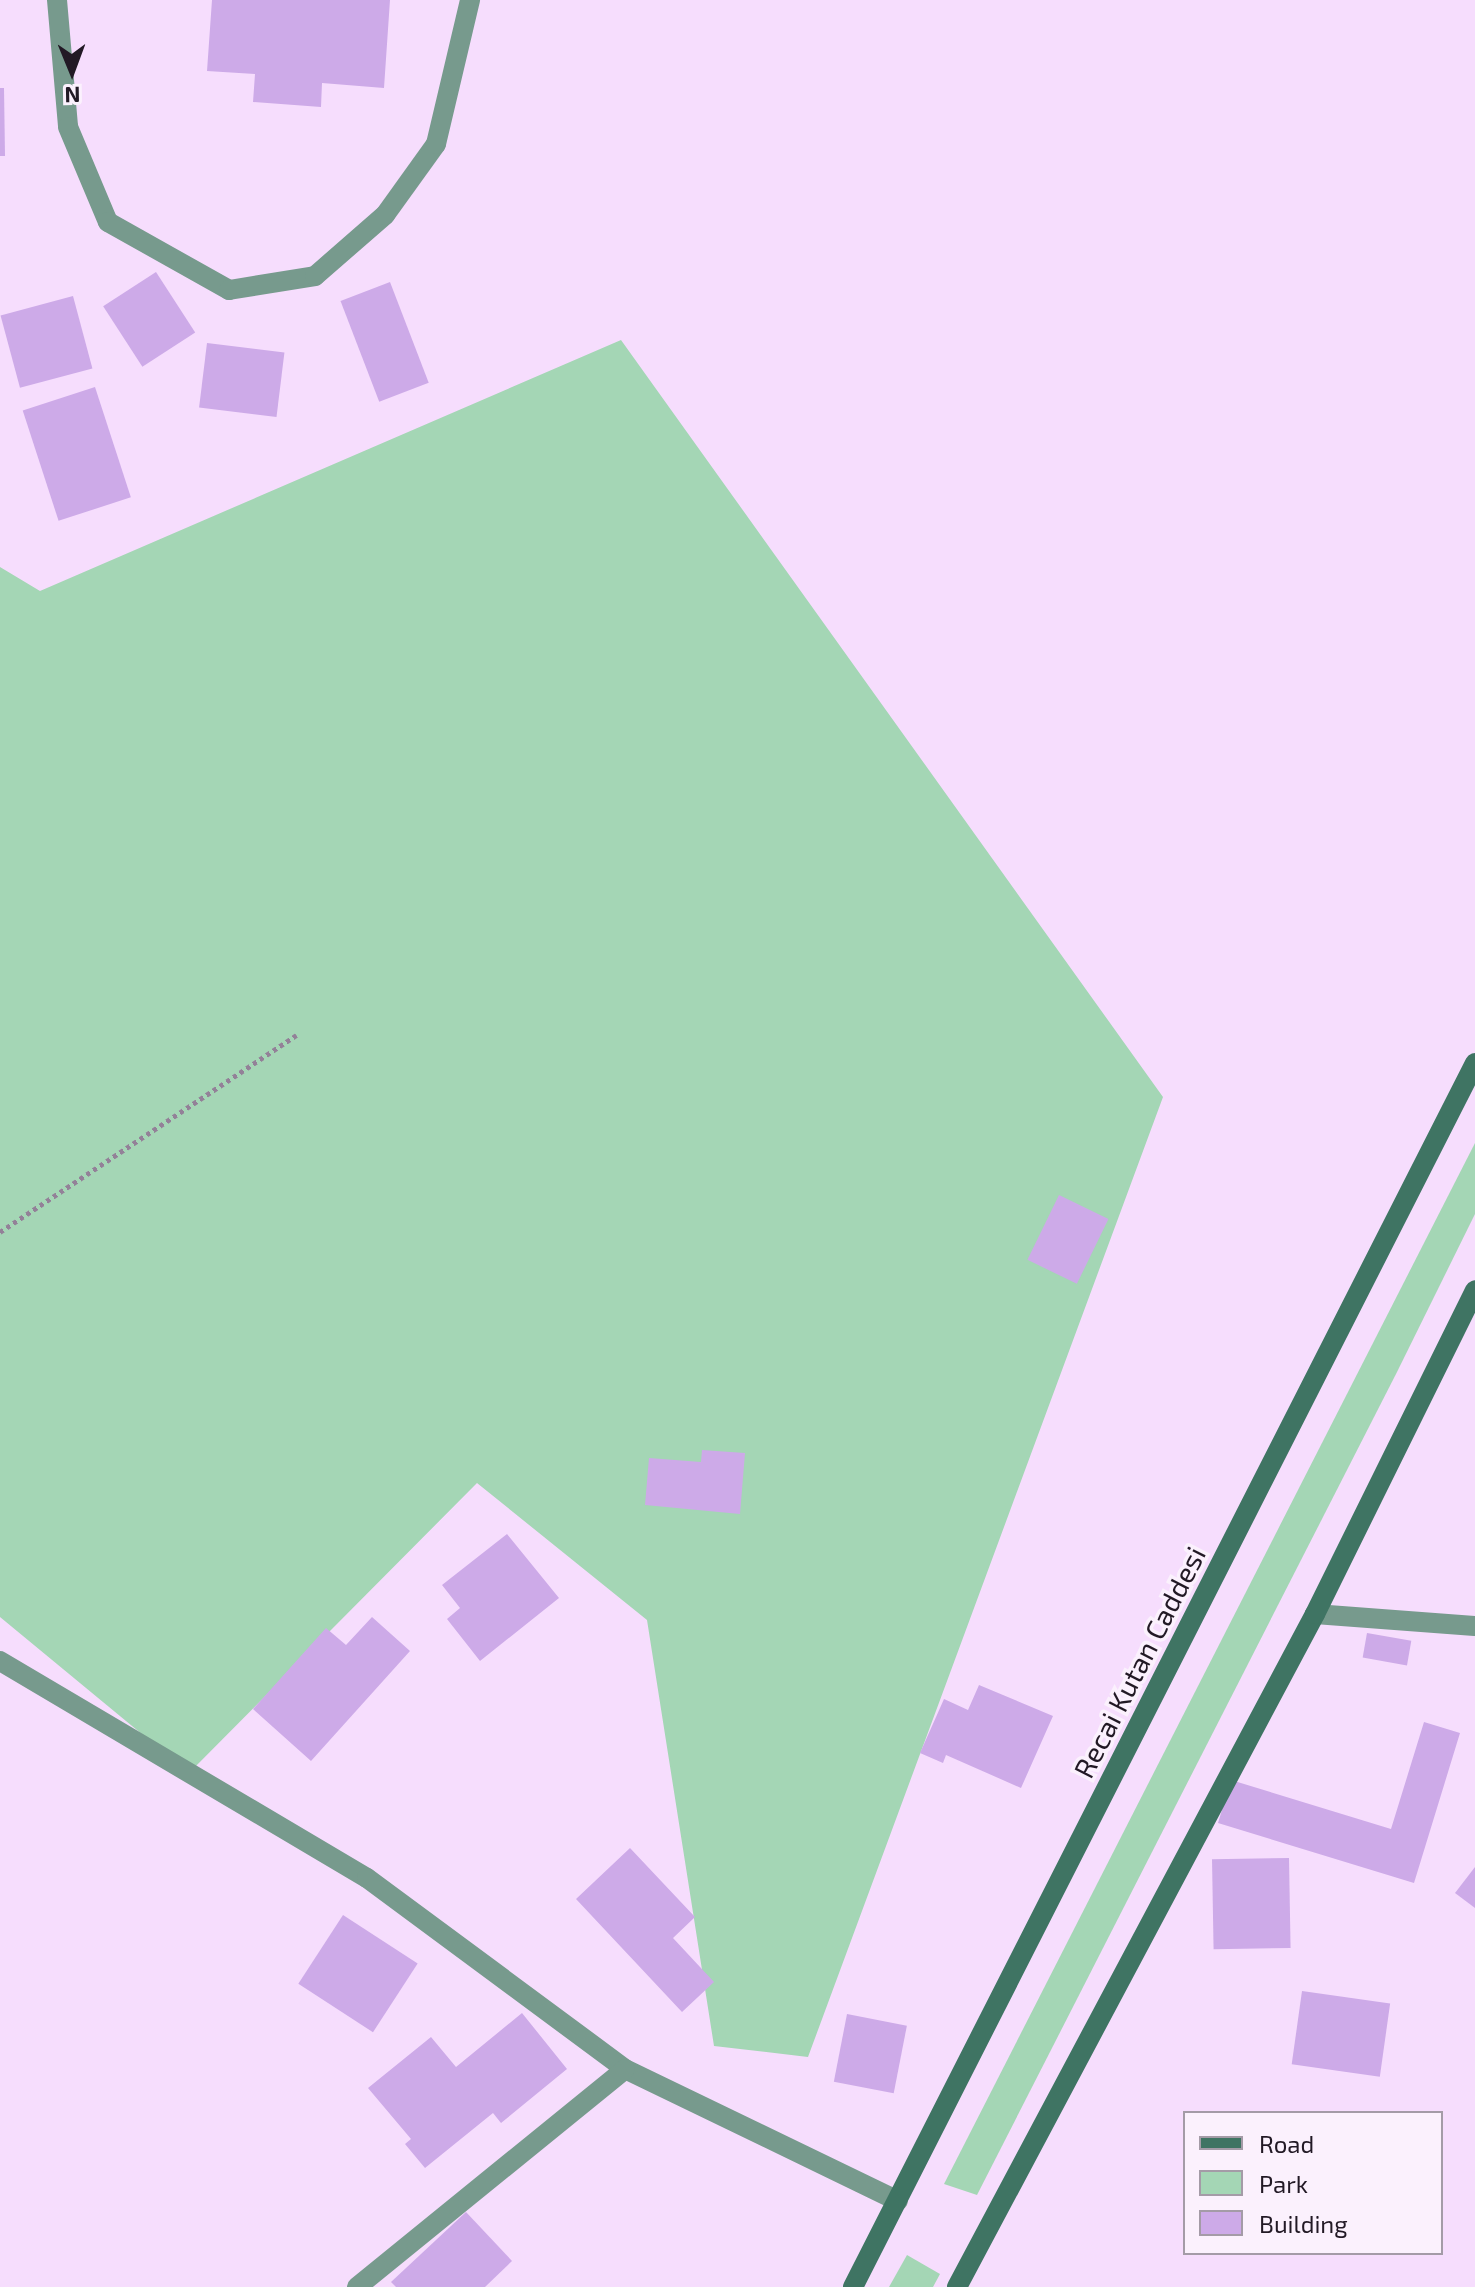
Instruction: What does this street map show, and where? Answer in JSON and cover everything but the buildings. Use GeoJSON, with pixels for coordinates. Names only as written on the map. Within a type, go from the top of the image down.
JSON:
{"type":"FeatureCollection","features":[{"type":"Feature","properties":{"kind":"main road","name":"Recai Kutan Caddesi"},"geometry":{"type":"LineString","coordinates":[[853,2287],[1475,1063]]}},
{"type":"Feature","properties":{"kind":"main road"},"geometry":{"type":"LineString","coordinates":[[957,2287],[1315,1614],[1475,1290]]}},
{"type":"Feature","properties":{"kind":"street"},"geometry":{"type":"LineString","coordinates":[[57,0],[68,127],[108,222],[229,290],[315,276],[385,215],[436,144],[470,0]]}},
{"type":"Feature","properties":{"kind":"street"},"geometry":{"type":"LineString","coordinates":[[1315,1614],[1475,1626]]}},
{"type":"Feature","properties":{"kind":"street"},"geometry":{"type":"LineString","coordinates":[[0,1661],[367,1878],[625,2069],[898,2201]]}},
{"type":"Feature","properties":{"kind":"street"},"geometry":{"type":"LineString","coordinates":[[357,2287],[625,2069]]}},
{"type":"Feature","properties":{"kind":"path"},"geometry":{"type":"LineString","coordinates":[[0,1232],[296,1035]]}},
{"type":"Feature","properties":{"kind":"green space"},"geometry":{"type":"Polygon","coordinates":[[[621,340],[1163,1097],[808,2057],[714,2046],[647,1620],[477,1483],[189,1773],[0,1617],[0,567],[40,591],[621,340]]]}},
{"type":"Feature","properties":{"kind":"green space"},"geometry":{"type":"Polygon","coordinates":[[[1475,1143],[1475,1214],[1397,1372],[977,2195],[944,2184],[1475,1143]]]}},
{"type":"Feature","properties":{"kind":"green space"},"geometry":{"type":"Polygon","coordinates":[[[907,2255],[940,2274],[933,2287],[889,2287],[907,2255]]]}}]}
